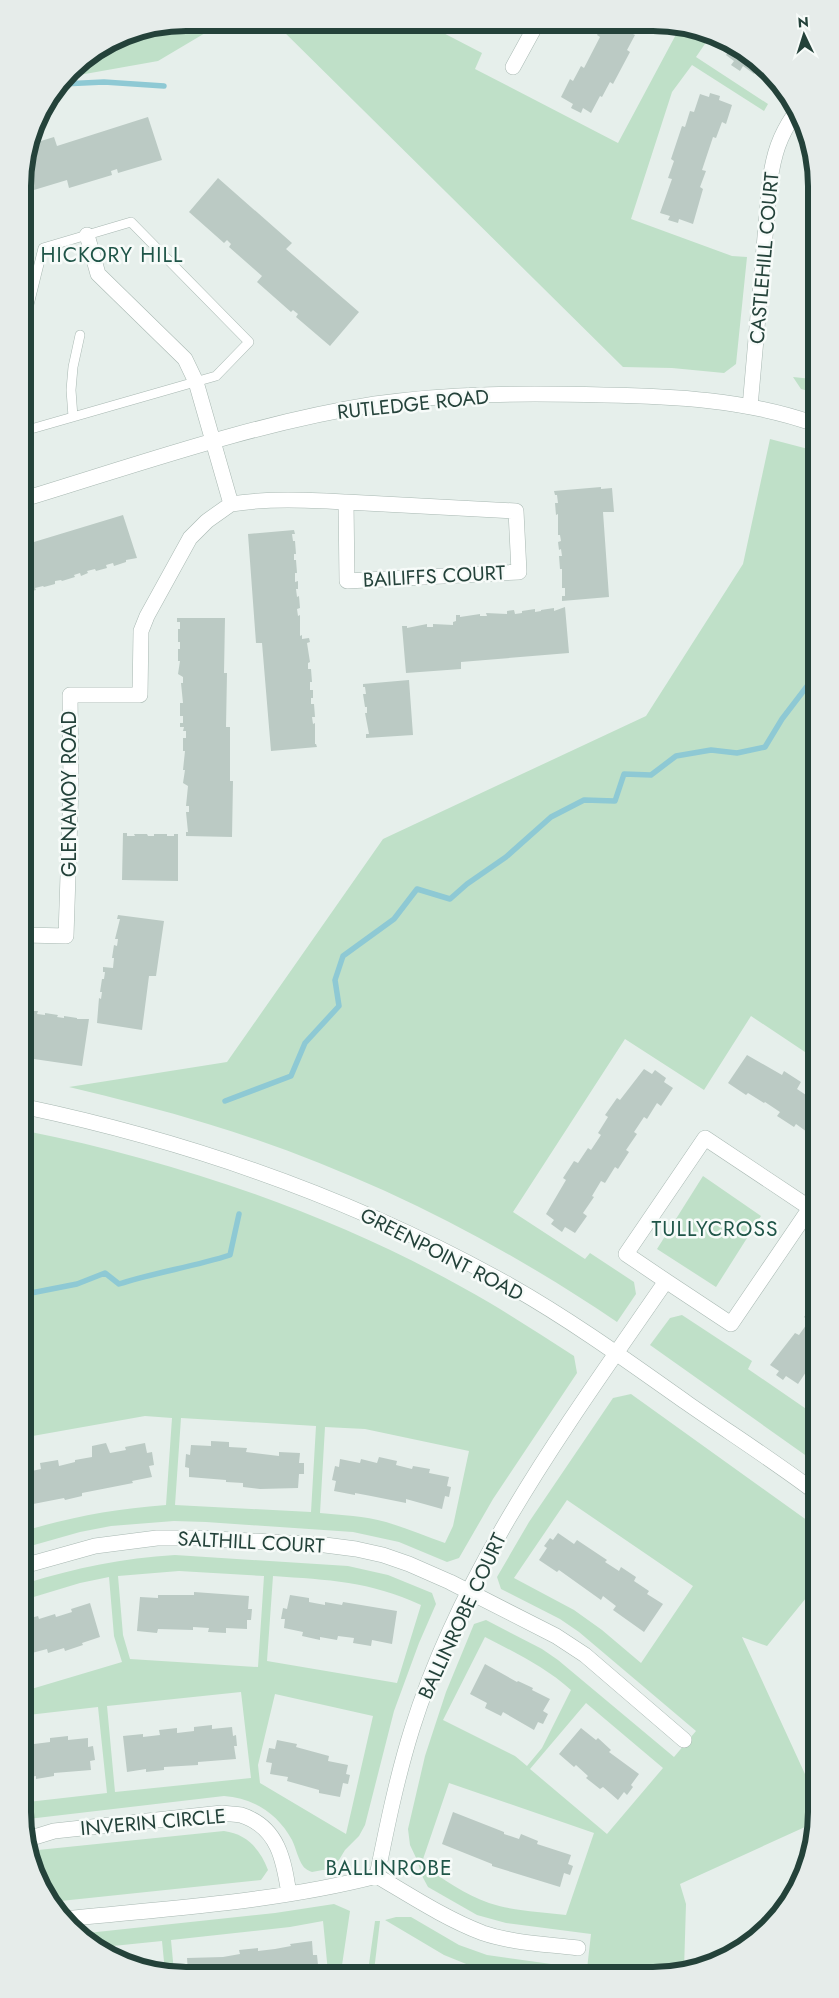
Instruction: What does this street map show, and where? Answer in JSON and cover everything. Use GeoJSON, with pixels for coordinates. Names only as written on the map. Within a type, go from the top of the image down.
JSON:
{"type":"FeatureCollection","features":[{"type":"Feature","properties":{"kind":"street"},"geometry":{"type":"LineString","coordinates":[[513,67],[533,31]]}},
{"type":"Feature","properties":{"kind":"street","name":"CASTLEHILL COURT"},"geometry":{"type":"LineString","coordinates":[[750,407],[772,164],[780,138],[792,119]]}},
{"type":"Feature","properties":{"kind":"street"},"geometry":{"type":"LineString","coordinates":[[87,235],[98,274],[185,359],[196,382],[231,504]]}},
{"type":"Feature","properties":{"kind":"street","name":"RUTLEDGE ROAD"},"geometry":{"type":"LineString","coordinates":[[32,497],[213,442],[291,421],[393,402],[470,396],[568,394],[660,396],[750,407],[808,421]]}},
{"type":"Feature","properties":{"kind":"street","name":"BAILIFFS COURT"},"geometry":{"type":"LineString","coordinates":[[231,504],[256,500],[283,499],[346,502],[516,511],[519,572],[347,581],[346,502]]}},
{"type":"Feature","properties":{"kind":"street","name":"GLENAMOY ROAD"},"geometry":{"type":"LineString","coordinates":[[32,935],[66,936],[71,784],[70,695],[140,695],[141,631],[147,616],[190,538],[207,521],[231,504]]}},
{"type":"Feature","properties":{"kind":"street","name":"GREENPOINT ROAD"},"geometry":{"type":"LineString","coordinates":[[31,1108],[129,1131],[202,1152],[287,1181],[440,1250],[508,1285],[556,1313],[617,1353],[807,1487]]}},
{"type":"Feature","properties":{"kind":"street"},"geometry":{"type":"LineString","coordinates":[[807,1206],[705,1138],[626,1254],[731,1324],[807,1212]]}},
{"type":"Feature","properties":{"kind":"street","name":"BALLINROBE COURT"},"geometry":{"type":"LineString","coordinates":[[377,1876],[391,1806],[412,1728],[447,1639],[469,1591],[494,1542],[524,1492],[666,1280]]}},
{"type":"Feature","properties":{"kind":"street","name":"SALTHILL COURT"},"geometry":{"type":"LineString","coordinates":[[31,1564],[95,1546],[156,1538],[285,1542],[356,1548],[409,1564],[469,1591],[556,1636],[585,1656],[684,1740]]}},
{"type":"Feature","properties":{"kind":"street","name":"INVERIN CIRCLE"},"geometry":{"type":"LineString","coordinates":[[34,1837],[54,1831],[212,1814],[242,1815],[260,1825],[273,1839],[283,1858],[290,1894]]}},
{"type":"Feature","properties":{"kind":"street"},"geometry":{"type":"LineString","coordinates":[[74,1918],[290,1894],[377,1876],[483,1933],[504,1939],[578,1948]]}},
{"type":"Feature","properties":{"kind":"lane"},"geometry":{"type":"LineString","coordinates":[[32,295],[44,248],[131,222],[249,342],[216,376],[32,430]]}},
{"type":"Feature","properties":{"kind":"lane"},"geometry":{"type":"LineString","coordinates":[[74,418],[70,390],[80,334]]}},
{"type":"Feature","properties":{"kind":"green space"},"geometry":{"type":"Polygon","coordinates":[[[440,31],[482,53],[475,69],[618,143],[677,33],[707,41],[696,57],[768,104],[764,111],[692,65],[672,92],[631,219],[732,256],[747,257],[736,364],[724,373],[672,368],[623,367],[284,32],[440,31]]]}},
{"type":"Feature","properties":{"kind":"green space"},"geometry":{"type":"Polygon","coordinates":[[[207,32],[158,61],[79,75],[92,63],[127,43],[156,34],[207,32]]]}},
{"type":"Feature","properties":{"kind":"green space"},"geometry":{"type":"Polygon","coordinates":[[[793,377],[808,379],[808,391],[801,389],[793,377]]]}},
{"type":"Feature","properties":{"kind":"green space"},"geometry":{"type":"Polygon","coordinates":[[[770,439],[808,449],[807,1054],[751,1016],[704,1090],[625,1039],[513,1212],[585,1259],[590,1253],[634,1282],[636,1294],[617,1322],[521,1261],[420,1208],[368,1184],[316,1162],[208,1124],[139,1104],[69,1087],[227,1062],[383,839],[646,716],[743,564],[770,439]]]}},
{"type":"Feature","properties":{"kind":"green space"},"geometry":{"type":"Polygon","coordinates":[[[31,1132],[86,1144],[206,1178],[265,1198],[381,1246],[436,1273],[490,1303],[574,1356],[577,1373],[493,1499],[459,1558],[447,1562],[399,1542],[353,1532],[206,1522],[174,1521],[111,1526],[80,1532],[31,1546],[31,1529],[96,1514],[166,1505],[172,1418],[145,1416],[31,1436],[31,1132]],[[181,1418],[175,1505],[311,1512],[316,1426],[181,1418]],[[325,1427],[320,1513],[378,1520],[445,1543],[453,1526],[469,1451],[365,1429],[325,1427]]]}},
{"type":"Feature","properties":{"kind":"green space"},"geometry":{"type":"Polygon","coordinates":[[[703,1176],[761,1216],[716,1287],[657,1249],[703,1176]]]}},
{"type":"Feature","properties":{"kind":"green space"},"geometry":{"type":"Polygon","coordinates":[[[682,1315],[752,1361],[748,1369],[807,1410],[807,1456],[650,1345],[670,1318],[682,1315]]]}},
{"type":"Feature","properties":{"kind":"green space"},"geometry":{"type":"Polygon","coordinates":[[[631,1394],[807,1520],[807,1597],[767,1646],[742,1637],[807,1778],[807,1826],[680,1884],[686,1904],[684,1963],[652,1967],[587,1967],[591,1934],[506,1923],[477,1915],[428,1887],[410,1845],[408,1829],[425,1756],[446,1692],[474,1624],[486,1620],[542,1649],[558,1660],[674,1757],[696,1731],[579,1632],[560,1619],[501,1589],[497,1577],[529,1522],[613,1398],[631,1394]],[[567,1500],[514,1578],[574,1610],[602,1630],[641,1663],[693,1586],[567,1500]],[[485,1637],[443,1720],[515,1756],[527,1766],[542,1748],[571,1690],[541,1667],[485,1637]],[[586,1703],[530,1769],[607,1834],[663,1768],[586,1703]],[[449,1783],[421,1865],[480,1900],[517,1910],[566,1915],[594,1833],[449,1783]]]}},
{"type":"Feature","properties":{"kind":"green space"},"geometry":{"type":"Polygon","coordinates":[[[175,1555],[348,1566],[388,1575],[432,1593],[436,1604],[419,1643],[394,1711],[365,1825],[359,1836],[345,1850],[339,1860],[328,1869],[312,1872],[305,1869],[292,1840],[280,1822],[255,1804],[235,1797],[224,1796],[32,1819],[31,1802],[107,1793],[98,1707],[31,1715],[31,1689],[122,1662],[114,1636],[109,1577],[80,1583],[31,1598],[31,1582],[100,1565],[175,1555]],[[179,1571],[118,1576],[123,1635],[130,1659],[258,1667],[264,1576],[179,1571]],[[273,1576],[267,1661],[397,1683],[421,1605],[366,1586],[273,1576]],[[241,1692],[107,1706],[115,1792],[251,1778],[241,1692]],[[275,1694],[258,1765],[260,1783],[346,1834],[373,1716],[275,1694]]]}},
{"type":"Feature","properties":{"kind":"green space"},"geometry":{"type":"Polygon","coordinates":[[[224,1831],[239,1835],[252,1844],[261,1855],[268,1870],[261,1880],[60,1901],[43,1871],[38,1850],[224,1831]]]}},
{"type":"Feature","properties":{"kind":"green space"},"geometry":{"type":"Polygon","coordinates":[[[334,1904],[350,1911],[342,1967],[328,1967],[323,1921],[290,1927],[171,1940],[173,1966],[164,1965],[162,1941],[110,1946],[90,1933],[275,1913],[334,1904]]]}},
{"type":"Feature","properties":{"kind":"green space"},"geometry":{"type":"Polygon","coordinates":[[[396,1917],[411,1917],[459,1945],[487,1955],[573,1967],[474,1967],[444,1955],[385,1920],[396,1917]]]}},
{"type":"Feature","properties":{"kind":"green space"},"geometry":{"type":"Polygon","coordinates":[[[375,1921],[380,1921],[374,1967],[369,1967],[375,1921]]]}},
{"type":"Feature","properties":{"kind":"building"},"geometry":{"type":"Polygon","coordinates":[[[599,31],[634,31],[633,34],[635,35],[627,50],[630,52],[613,84],[610,82],[591,113],[583,108],[581,113],[571,108],[573,104],[561,97],[570,79],[573,81],[581,66],[584,68],[600,37],[597,35],[599,31]]]}},
{"type":"Feature","properties":{"kind":"building"},"geometry":{"type":"Polygon","coordinates":[[[729,51],[756,71],[754,74],[743,66],[740,71],[731,65],[734,61],[726,55],[729,51]]]}},
{"type":"Feature","properties":{"kind":"building"},"geometry":{"type":"Polygon","coordinates":[[[710,93],[720,96],[719,100],[732,105],[726,124],[722,122],[716,138],[713,137],[702,170],[706,171],[700,187],[703,189],[693,224],[679,219],[678,223],[668,220],[670,216],[660,213],[672,179],[668,178],[674,161],[671,159],[682,126],[685,127],[690,111],[694,112],[700,94],[709,97],[710,93]]]}},
{"type":"Feature","properties":{"kind":"building"},"geometry":{"type":"Polygon","coordinates":[[[148,117],[162,160],[118,173],[117,169],[111,171],[112,175],[69,188],[67,180],[32,191],[33,166],[38,142],[54,137],[57,146],[148,117]]]}},
{"type":"Feature","properties":{"kind":"building"},"geometry":{"type":"Polygon","coordinates":[[[218,178],[292,243],[286,249],[359,312],[330,346],[296,317],[298,314],[293,310],[291,312],[257,282],[262,276],[229,247],[231,244],[227,240],[224,243],[189,212],[218,178]]]}},
{"type":"Feature","properties":{"kind":"building"},"geometry":{"type":"Polygon","coordinates":[[[601,487],[601,489],[612,488],[614,512],[603,512],[609,597],[562,601],[562,596],[565,596],[565,588],[562,588],[562,569],[560,569],[559,556],[562,556],[558,542],[561,541],[560,535],[558,535],[558,514],[556,515],[555,503],[558,503],[557,495],[555,495],[554,491],[601,487]]]}},
{"type":"Feature","properties":{"kind":"building"},"geometry":{"type":"Polygon","coordinates":[[[123,515],[137,558],[126,560],[126,562],[114,566],[113,563],[106,565],[107,568],[96,571],[95,569],[87,571],[88,573],[81,576],[80,573],[74,575],[75,577],[55,581],[55,584],[35,588],[36,590],[32,591],[32,543],[123,515]]]}},
{"type":"Feature","properties":{"kind":"building"},"geometry":{"type":"Polygon","coordinates":[[[294,530],[295,534],[292,534],[293,541],[295,541],[296,554],[294,554],[294,560],[296,560],[297,573],[295,573],[295,582],[298,581],[298,589],[296,589],[300,608],[297,609],[298,616],[300,615],[300,636],[302,635],[302,639],[309,638],[310,642],[307,643],[310,662],[308,663],[308,669],[311,669],[312,682],[310,682],[310,690],[313,690],[313,698],[311,698],[311,704],[314,704],[315,717],[312,717],[313,724],[315,723],[315,744],[317,747],[271,751],[262,643],[256,643],[248,534],[294,530]]]}},
{"type":"Feature","properties":{"kind":"building"},"geometry":{"type":"Polygon","coordinates":[[[565,607],[569,653],[461,662],[461,669],[406,673],[402,626],[407,626],[407,628],[427,624],[427,627],[433,627],[433,624],[453,625],[453,622],[456,621],[456,615],[460,615],[460,617],[480,614],[480,616],[487,616],[486,613],[507,614],[507,611],[514,610],[515,614],[535,609],[535,612],[554,608],[554,611],[565,607]]]}},
{"type":"Feature","properties":{"kind":"building"},"geometry":{"type":"Polygon","coordinates":[[[177,618],[225,618],[224,673],[227,673],[226,727],[230,727],[230,781],[233,781],[232,837],[186,836],[186,832],[188,832],[186,812],[189,812],[189,806],[186,806],[188,786],[183,783],[185,751],[183,751],[183,738],[186,738],[186,731],[183,731],[184,727],[180,727],[180,723],[183,723],[183,716],[180,716],[180,703],[183,703],[181,683],[183,683],[183,677],[178,674],[180,661],[178,661],[178,649],[180,649],[180,642],[178,642],[178,629],[180,629],[180,622],[177,622],[177,618]]]}},
{"type":"Feature","properties":{"kind":"building"},"geometry":{"type":"Polygon","coordinates":[[[409,680],[413,735],[366,738],[366,734],[369,734],[365,713],[367,713],[367,707],[365,707],[363,694],[366,694],[363,684],[409,680]]]}},
{"type":"Feature","properties":{"kind":"building"},"geometry":{"type":"Polygon","coordinates":[[[123,833],[127,833],[127,836],[135,836],[134,834],[154,836],[154,834],[167,834],[167,836],[174,836],[174,834],[178,834],[178,881],[122,880],[123,833]]]}},
{"type":"Feature","properties":{"kind":"building"},"geometry":{"type":"Polygon","coordinates":[[[118,915],[164,921],[156,976],[149,976],[142,1030],[97,1023],[99,998],[101,999],[102,992],[100,992],[105,972],[103,972],[103,967],[113,968],[114,958],[112,958],[114,945],[117,946],[118,939],[115,939],[120,919],[117,919],[118,915]]]}},
{"type":"Feature","properties":{"kind":"building"},"geometry":{"type":"Polygon","coordinates":[[[33,1011],[38,1011],[37,1014],[45,1015],[45,1013],[64,1018],[64,1016],[89,1019],[82,1066],[31,1059],[33,1011]]]}},
{"type":"Feature","properties":{"kind":"building"},"geometry":{"type":"Polygon","coordinates":[[[747,1055],[782,1075],[784,1071],[801,1082],[797,1089],[807,1096],[807,1132],[796,1124],[794,1127],[777,1116],[780,1112],[765,1102],[748,1093],[746,1095],[728,1083],[747,1055]]]}},
{"type":"Feature","properties":{"kind":"building"},"geometry":{"type":"Polygon","coordinates":[[[644,1069],[652,1074],[655,1070],[666,1078],[664,1082],[673,1088],[661,1106],[657,1103],[647,1119],[644,1117],[634,1132],[637,1134],[626,1150],[629,1152],[618,1169],[615,1167],[605,1183],[601,1181],[592,1196],[594,1197],[583,1213],[587,1216],[575,1233],[565,1227],[562,1232],[551,1224],[554,1220],[546,1214],[566,1180],[563,1178],[574,1161],[578,1163],[588,1148],[591,1150],[601,1135],[598,1133],[608,1117],[605,1115],[617,1098],[620,1100],[644,1069]]]}},
{"type":"Feature","properties":{"kind":"building"},"geometry":{"type":"Polygon","coordinates":[[[807,1323],[807,1370],[798,1384],[786,1376],[783,1380],[776,1375],[779,1371],[770,1365],[795,1333],[799,1335],[807,1323]]]}},
{"type":"Feature","properties":{"kind":"building"},"geometry":{"type":"Polygon","coordinates":[[[211,1441],[229,1442],[229,1447],[247,1448],[246,1452],[279,1456],[279,1452],[300,1453],[299,1463],[304,1463],[304,1474],[299,1474],[298,1488],[260,1489],[243,1487],[243,1483],[226,1482],[226,1480],[189,1477],[189,1468],[185,1467],[186,1454],[190,1455],[191,1445],[211,1446],[211,1441]]]}},
{"type":"Feature","properties":{"kind":"building"},"geometry":{"type":"Polygon","coordinates":[[[106,1443],[110,1453],[126,1450],[125,1447],[145,1443],[147,1453],[152,1452],[154,1465],[149,1466],[152,1477],[132,1481],[133,1483],[82,1493],[82,1496],[65,1500],[64,1498],[31,1504],[31,1471],[41,1469],[40,1463],[58,1460],[59,1466],[75,1462],[75,1460],[92,1457],[92,1446],[106,1443]]]}},
{"type":"Feature","properties":{"kind":"building"},"geometry":{"type":"Polygon","coordinates":[[[379,1457],[397,1461],[396,1465],[412,1469],[413,1466],[430,1469],[429,1473],[449,1477],[447,1486],[451,1487],[449,1497],[445,1496],[442,1509],[406,1499],[406,1503],[334,1491],[336,1481],[332,1480],[335,1466],[339,1467],[340,1459],[360,1463],[361,1459],[377,1463],[379,1457]]]}},
{"type":"Feature","properties":{"kind":"building"},"geometry":{"type":"Polygon","coordinates":[[[558,1533],[574,1544],[577,1540],[607,1560],[605,1562],[619,1571],[621,1567],[636,1577],[634,1581],[649,1591],[647,1594],[663,1604],[644,1632],[613,1610],[616,1606],[603,1596],[601,1600],[559,1570],[557,1572],[539,1560],[547,1548],[544,1546],[550,1538],[553,1540],[558,1533]]]}},
{"type":"Feature","properties":{"kind":"building"},"geometry":{"type":"Polygon","coordinates":[[[194,1592],[249,1596],[248,1609],[252,1609],[251,1620],[247,1620],[247,1629],[226,1628],[226,1633],[208,1632],[209,1628],[193,1627],[193,1630],[158,1629],[157,1633],[137,1631],[140,1597],[158,1598],[158,1595],[194,1595],[194,1592]]]}},
{"type":"Feature","properties":{"kind":"building"},"geometry":{"type":"Polygon","coordinates":[[[290,1595],[309,1598],[309,1602],[325,1605],[325,1602],[342,1605],[343,1602],[397,1611],[392,1644],[372,1640],[371,1646],[353,1643],[354,1638],[338,1636],[337,1640],[320,1637],[320,1640],[302,1636],[303,1632],[284,1628],[285,1619],[281,1619],[283,1608],[287,1609],[290,1595]]]}},
{"type":"Feature","properties":{"kind":"building"},"geometry":{"type":"Polygon","coordinates":[[[90,1603],[100,1637],[65,1651],[64,1648],[48,1653],[47,1649],[31,1653],[31,1618],[38,1616],[39,1619],[55,1614],[56,1617],[72,1612],[71,1609],[90,1603]]]}},
{"type":"Feature","properties":{"kind":"building"},"geometry":{"type":"Polygon","coordinates":[[[485,1664],[517,1682],[533,1688],[532,1690],[550,1699],[543,1711],[548,1714],[543,1724],[538,1722],[534,1730],[503,1712],[501,1716],[485,1708],[487,1703],[470,1694],[485,1664]]]}},
{"type":"Feature","properties":{"kind":"building"},"geometry":{"type":"Polygon","coordinates":[[[212,1725],[212,1729],[232,1727],[233,1736],[236,1735],[237,1746],[234,1746],[236,1759],[198,1762],[198,1765],[164,1767],[164,1770],[146,1772],[146,1769],[127,1772],[123,1736],[143,1734],[143,1737],[160,1735],[159,1730],[177,1728],[177,1733],[194,1731],[194,1727],[212,1725]]]}},
{"type":"Feature","properties":{"kind":"building"},"geometry":{"type":"Polygon","coordinates":[[[581,1728],[596,1740],[598,1738],[611,1750],[609,1752],[639,1774],[627,1795],[624,1792],[618,1800],[603,1787],[600,1789],[586,1778],[588,1776],[576,1765],[574,1767],[559,1754],[581,1728]]]}},
{"type":"Feature","properties":{"kind":"building"},"geometry":{"type":"Polygon","coordinates":[[[68,1736],[68,1740],[88,1738],[88,1747],[93,1746],[95,1760],[90,1761],[91,1770],[54,1773],[54,1776],[36,1779],[36,1776],[31,1777],[31,1738],[33,1738],[34,1744],[50,1742],[50,1738],[68,1736]]]}},
{"type":"Feature","properties":{"kind":"building"},"geometry":{"type":"Polygon","coordinates":[[[277,1740],[297,1744],[296,1747],[329,1756],[328,1761],[348,1765],[346,1774],[350,1775],[348,1784],[343,1783],[340,1797],[319,1793],[319,1790],[287,1781],[288,1777],[270,1774],[272,1763],[266,1762],[269,1748],[275,1749],[277,1740]]]}},
{"type":"Feature","properties":{"kind":"building"},"geometry":{"type":"Polygon","coordinates":[[[453,1812],[504,1832],[504,1834],[519,1839],[521,1834],[538,1841],[537,1844],[571,1855],[568,1864],[573,1866],[570,1875],[564,1873],[560,1887],[492,1866],[492,1864],[442,1844],[453,1812]]]}},
{"type":"Feature","properties":{"kind":"building"},"geometry":{"type":"Polygon","coordinates":[[[312,1941],[313,1955],[317,1955],[318,1965],[314,1965],[314,1967],[188,1967],[187,1958],[223,1957],[240,1954],[239,1950],[258,1948],[258,1951],[275,1949],[291,1946],[290,1944],[312,1941]]]}},
{"type":"Feature","properties":{"kind":"waterway"},"geometry":{"type":"LineString","coordinates":[[70,84],[104,82],[164,86]]}},
{"type":"Feature","properties":{"kind":"waterway"},"geometry":{"type":"LineString","coordinates":[[225,1101],[291,1076],[305,1043],[339,1006],[335,980],[343,956],[394,919],[417,889],[450,899],[467,884],[506,857],[551,817],[584,800],[615,801],[624,774],[651,775],[676,756],[711,750],[737,753],[765,747],[782,719],[808,685]]}},
{"type":"Feature","properties":{"kind":"waterway"},"geometry":{"type":"LineString","coordinates":[[31,1293],[77,1284],[105,1273],[119,1284],[230,1255],[239,1214]]}},
{"type":"Feature","properties":{"kind":"district","name":"HICKORY HILL"},"geometry":{"type":"Point","coordinates":[112,255]}},
{"type":"Feature","properties":{"kind":"district","name":"TULLYCROSS"},"geometry":{"type":"Point","coordinates":[715,1229]}},
{"type":"Feature","properties":{"kind":"district","name":"BALLINROBE"},"geometry":{"type":"Point","coordinates":[389,1868]}}]}
